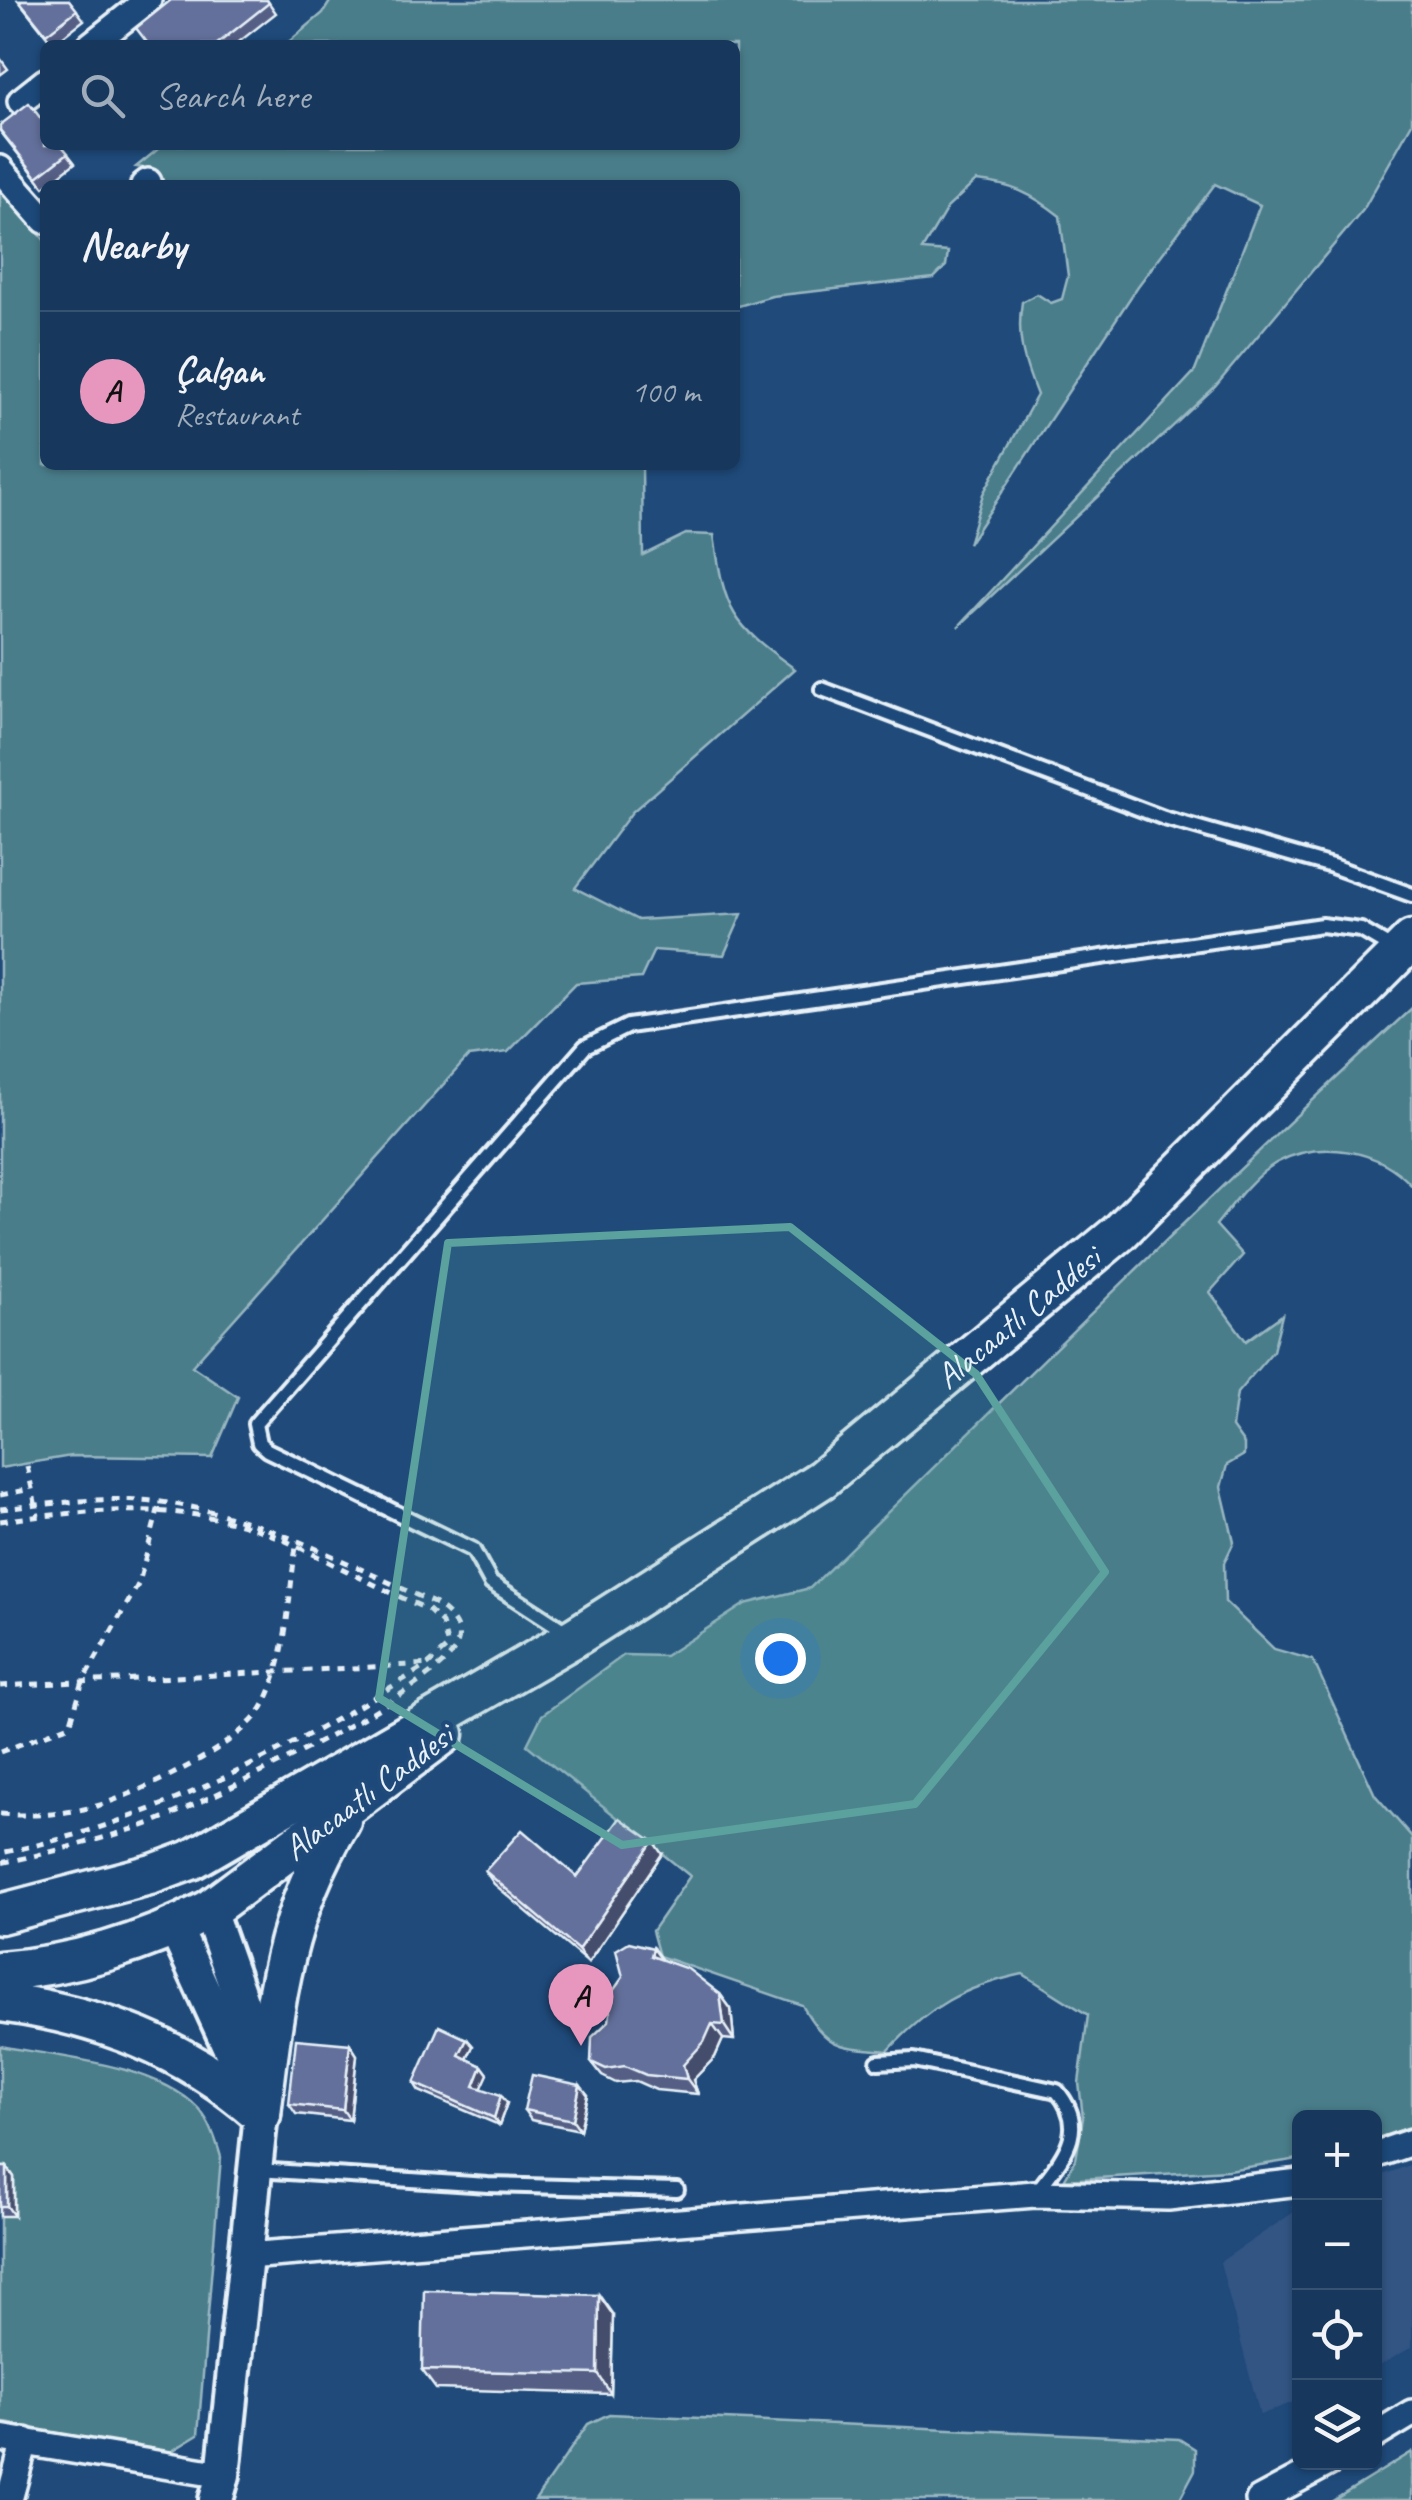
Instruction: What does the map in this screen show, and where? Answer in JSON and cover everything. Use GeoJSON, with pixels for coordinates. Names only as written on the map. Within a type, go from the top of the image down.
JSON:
{"type":"FeatureCollection","features":[{"type":"Feature","properties":{"kind":"main road","name":"Alacaatlı Caddesi"},"geometry":{"type":"LineString","coordinates":[[0,1914],[153,1874],[191,1860],[575,1637],[822,1479],[1119,1232],[1406,946]]}},
{"type":"Feature","properties":{"kind":"main road","name":"Alacaatlı Caddesi"},"geometry":{"type":"LineString","coordinates":[[0,1970],[103,1951],[175,1928],[209,1910],[575,1637]]}},
{"type":"Feature","properties":{"kind":"main road"},"geometry":{"type":"LineString","coordinates":[[261,2114],[277,1981],[289,1932],[309,1880],[349,1808]]}},
{"type":"Feature","properties":{"kind":"main road"},"geometry":{"type":"LineString","coordinates":[[191,1860],[209,1910]]}},
{"type":"Feature","properties":{"kind":"main road"},"geometry":{"type":"LineString","coordinates":[[153,1874],[175,1928]]}},
{"type":"Feature","properties":{"kind":"main road"},"geometry":{"type":"LineString","coordinates":[[0,2002],[72,2016],[149,2040],[199,2065],[261,2114]]}},
{"type":"Feature","properties":{"kind":"street"},"geometry":{"type":"LineString","coordinates":[[97,40],[148,0]]}},
{"type":"Feature","properties":{"kind":"street"},"geometry":{"type":"LineString","coordinates":[[21,101],[40,86]]}},
{"type":"Feature","properties":{"kind":"street"},"geometry":{"type":"LineString","coordinates":[[0,169],[40,214]]}},
{"type":"Feature","properties":{"kind":"street"},"geometry":{"type":"LineString","coordinates":[[9,2500],[12,2440],[219,2488],[261,2114],[252,2029],[209,1910]]}},
{"type":"Feature","properties":{"kind":"street"},"geometry":{"type":"LineString","coordinates":[[175,1928],[261,2114]]}},
{"type":"Feature","properties":{"kind":"street"},"geometry":{"type":"LineString","coordinates":[[1382,2152],[1412,2142]]}},
{"type":"Feature","properties":{"kind":"street"},"geometry":{"type":"LineString","coordinates":[[246,2256],[1035,2194],[1168,2196],[1292,2183]]}},
{"type":"Feature","properties":{"kind":"street"},"geometry":{"type":"LineString","coordinates":[[1382,2431],[1412,2413]]}},
{"type":"Feature","properties":{"kind":"street"},"geometry":{"type":"LineString","coordinates":[[1259,2500],[1315,2470]]}},
{"type":"Feature","properties":{"kind":"lane"},"geometry":{"type":"LineString","coordinates":[[822,690],[1164,818],[1350,871],[1412,895]]}},
{"type":"Feature","properties":{"kind":"lane"},"geometry":{"type":"LineString","coordinates":[[575,1637],[491,1583],[473,1550],[267,1450],[259,1443],[256,1424],[585,1047],[628,1026],[1322,925],[1361,930],[1406,946]]}},
{"type":"Feature","properties":{"kind":"lane"},"geometry":{"type":"LineString","coordinates":[[878,2062],[914,2060],[1057,2091],[1072,2109],[1073,2124],[1066,2153],[1035,2194]]}},
{"type":"Feature","properties":{"kind":"lane"},"geometry":{"type":"LineString","coordinates":[[257,2170],[488,2185],[677,2190]]}},
{"type":"Feature","properties":{"kind":"path"},"geometry":{"type":"LineString","coordinates":[[27,1466],[38,1516]]}},
{"type":"Feature","properties":{"kind":"path"},"geometry":{"type":"LineString","coordinates":[[0,1496],[32,1488]]}},
{"type":"Feature","properties":{"kind":"path"},"geometry":{"type":"LineString","coordinates":[[0,1752],[70,1725],[83,1680],[139,1583],[160,1502]]}},
{"type":"Feature","properties":{"kind":"path"},"geometry":{"type":"LineString","coordinates":[[0,1509],[160,1502],[246,1520],[297,1538],[450,1614],[458,1639],[455,1650],[442,1663],[363,1717],[220,1793],[144,1826],[0,1863]]}},
{"type":"Feature","properties":{"kind":"path"},"geometry":{"type":"LineString","coordinates":[[0,1521],[130,1508],[240,1526],[296,1547],[427,1609],[442,1623],[448,1647],[429,1664],[278,1754],[158,1808],[38,1846],[0,1853]]}},
{"type":"Feature","properties":{"kind":"path"},"geometry":{"type":"LineString","coordinates":[[0,1814],[28,1816],[98,1805],[198,1759],[243,1730],[262,1708],[276,1671],[297,1538]]}},
{"type":"Feature","properties":{"kind":"path"},"geometry":{"type":"LineString","coordinates":[[0,1686],[442,1663]]}},
{"type":"Feature","properties":{"kind":"highlighted area"},"geometry":{"type":"Polygon","coordinates":[[[790,1227],[976,1374],[1105,1572],[915,1804],[622,1845],[379,1698],[448,1243],[790,1227]]]}},
{"type":"Feature","properties":{"kind":"shaded area"},"geometry":{"type":"Polygon","coordinates":[[[1412,2164],[1412,2347],[1382,2364],[1382,2200],[1382,2175],[1412,2164]]]}},
{"type":"Feature","properties":{"kind":"shaded area"},"geometry":{"type":"Polygon","coordinates":[[[1292,2213],[1292,2403],[1260,2415],[1220,2262],[1292,2213]]]}},
{"type":"Feature","properties":{"kind":"green space"},"geometry":{"type":"Polygon","coordinates":[[[331,0],[1412,0],[1412,123],[1363,210],[1215,387],[958,627],[1195,371],[1260,205],[1215,184],[1138,286],[968,544],[983,494],[1037,395],[1022,350],[1022,302],[1037,294],[1051,303],[1062,299],[1068,276],[1060,216],[1021,191],[976,181],[947,208],[922,250],[948,252],[946,266],[934,278],[772,296],[740,306],[740,180],[154,180],[150,169],[136,167],[157,150],[740,150],[740,40],[291,40],[323,13],[331,0]]]}},
{"type":"Feature","properties":{"kind":"green space"},"geometry":{"type":"Polygon","coordinates":[[[0,185],[40,235],[40,470],[642,470],[643,555],[686,534],[714,535],[722,582],[735,614],[757,640],[795,669],[632,812],[575,888],[638,920],[742,914],[724,955],[654,950],[641,978],[576,983],[508,1052],[468,1057],[192,1366],[238,1397],[212,1458],[71,1456],[0,1468],[0,185]]]}},
{"type":"Feature","properties":{"kind":"green space"},"geometry":{"type":"Polygon","coordinates":[[[1412,1008],[1412,1186],[1399,1173],[1367,1156],[1311,1151],[1267,1169],[1216,1225],[1243,1255],[1210,1292],[1246,1341],[1282,1315],[1273,1351],[1237,1393],[1232,1427],[1244,1444],[1244,1455],[1227,1465],[1221,1487],[1234,1542],[1224,1563],[1225,1602],[1274,1649],[1313,1660],[1375,1795],[1412,1837],[1412,2128],[1382,2137],[1382,2110],[1292,2110],[1292,2160],[1228,2170],[1064,2180],[1076,2159],[1083,2118],[1079,2083],[1088,2015],[1023,1974],[982,1985],[948,2000],[888,2051],[837,2043],[819,2031],[802,2005],[659,1956],[652,1931],[690,1876],[527,1745],[542,1715],[624,1655],[665,1656],[745,1604],[810,1588],[1412,1008]]]}},
{"type":"Feature","properties":{"kind":"green space"},"geometry":{"type":"Polygon","coordinates":[[[0,2046],[105,2065],[157,2081],[198,2108],[212,2131],[221,2157],[198,2435],[167,2454],[0,2422],[0,2046]]]}},
{"type":"Feature","properties":{"kind":"green space"},"geometry":{"type":"Polygon","coordinates":[[[609,2414],[1179,2439],[1195,2449],[1195,2470],[1179,2500],[535,2500],[588,2424],[609,2414]]]}},
{"type":"Feature","properties":{"kind":"green space"},"geometry":{"type":"Polygon","coordinates":[[[1412,2452],[1412,2500],[1334,2500],[1412,2452]]]}},
{"type":"Feature","properties":{"kind":"building"},"geometry":{"type":"Polygon","coordinates":[[[19,0],[69,0],[77,10],[46,34],[19,0]]]}},
{"type":"Feature","properties":{"kind":"building"},"geometry":{"type":"Polygon","coordinates":[[[171,0],[269,3],[222,40],[145,40],[136,28],[171,0]]]}},
{"type":"Feature","properties":{"kind":"building"},"geometry":{"type":"Polygon","coordinates":[[[29,103],[40,117],[40,150],[68,153],[37,177],[0,125],[29,103]]]}},
{"type":"Feature","properties":{"kind":"building"},"geometry":{"type":"Polygon","coordinates":[[[620,1818],[653,1841],[578,1950],[485,1871],[522,1830],[577,1877],[620,1818]]]}},
{"type":"Feature","properties":{"kind":"building"},"geometry":{"type":"Polygon","coordinates":[[[629,1942],[653,1948],[651,1956],[688,1969],[720,1994],[724,2025],[712,2024],[704,2042],[683,2065],[687,2079],[646,2075],[625,2066],[606,2069],[591,2062],[592,2037],[609,2021],[613,1991],[623,1977],[616,1950],[629,1942]]]}},
{"type":"Feature","properties":{"kind":"building"},"geometry":{"type":"Polygon","coordinates":[[[439,2026],[467,2039],[459,2055],[482,2066],[474,2086],[501,2095],[494,2118],[414,2083],[439,2026]]]}},
{"type":"Feature","properties":{"kind":"building"},"geometry":{"type":"Polygon","coordinates":[[[296,2039],[350,2044],[343,2110],[289,2104],[296,2039]]]}},
{"type":"Feature","properties":{"kind":"building"},"geometry":{"type":"Polygon","coordinates":[[[532,2075],[580,2085],[573,2120],[524,2110],[532,2075]]]}},
{"type":"Feature","properties":{"kind":"building"},"geometry":{"type":"Polygon","coordinates":[[[0,2167],[7,2167],[7,2206],[0,2206],[0,2167]]]}},
{"type":"Feature","properties":{"kind":"building"},"geometry":{"type":"Polygon","coordinates":[[[424,2290],[599,2295],[598,2374],[422,2370],[424,2290]]]}},
{"type":"Feature","properties":{"kind":"place","name":"Çalgan"},"geometry":{"type":"Point","coordinates":[581,2046]}}]}
